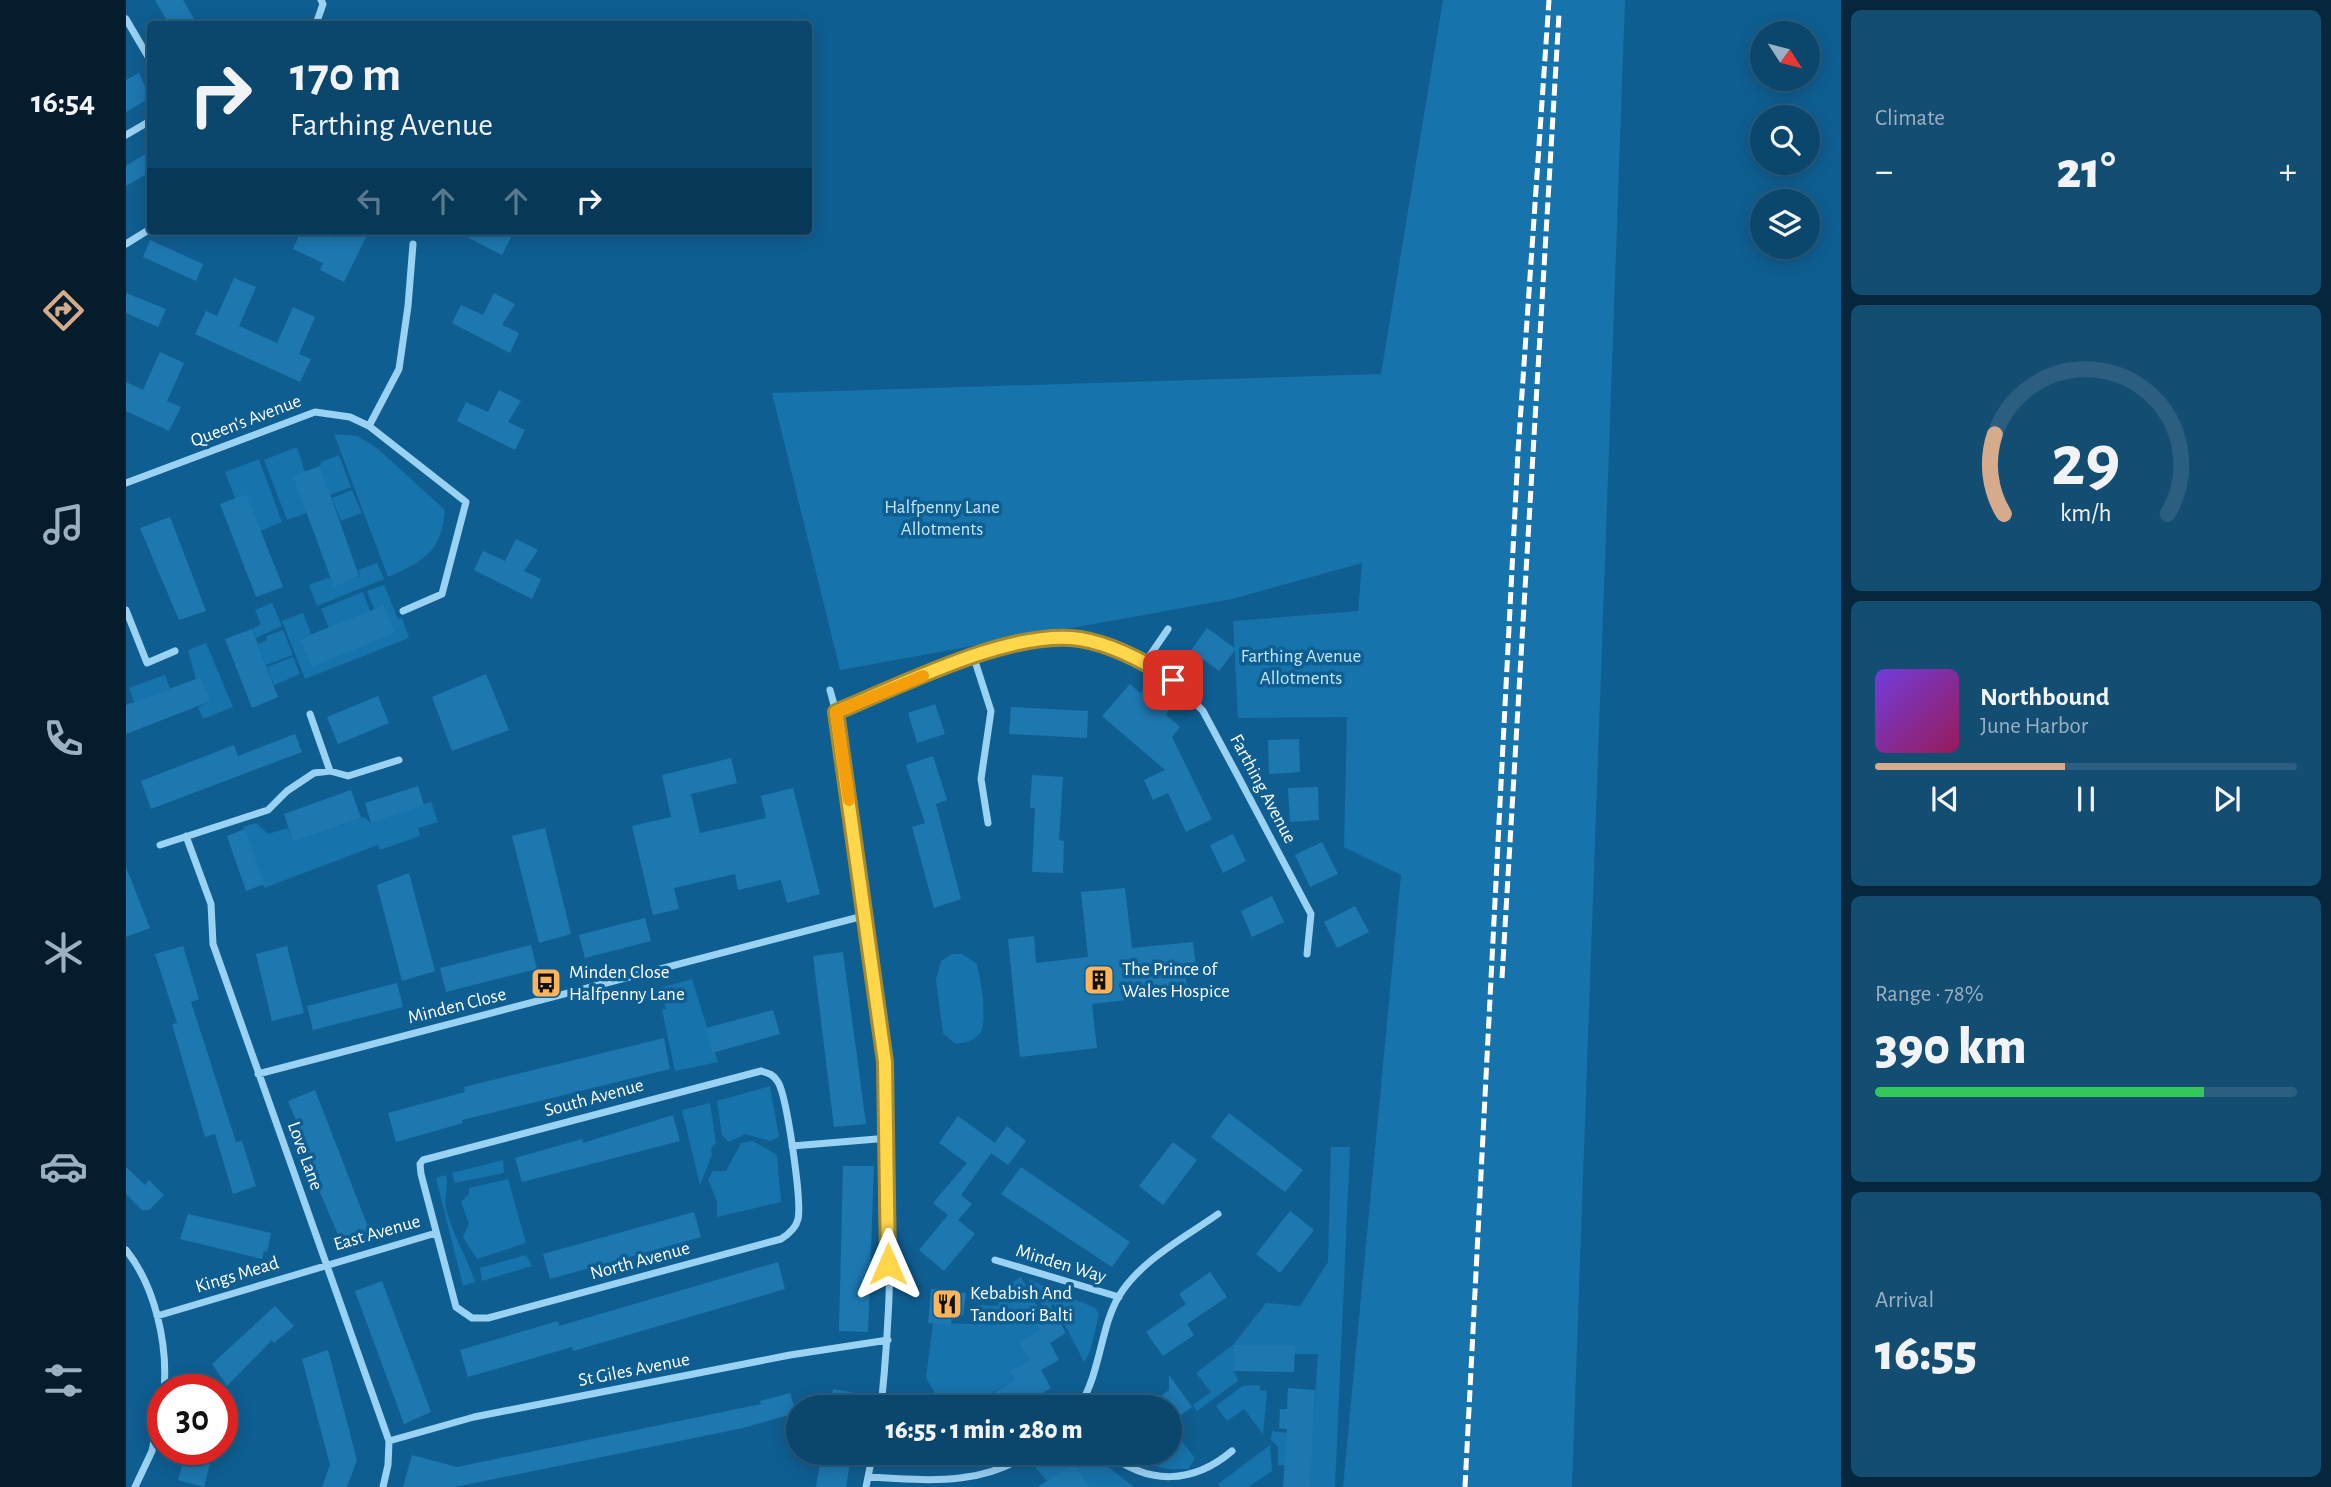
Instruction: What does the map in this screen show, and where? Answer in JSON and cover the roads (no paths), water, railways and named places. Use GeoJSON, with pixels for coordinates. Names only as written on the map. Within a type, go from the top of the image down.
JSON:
{"type":"FeatureCollection","features":[{"type":"Feature","properties":{"kind":"street"},"geometry":{"type":"LineString","coordinates":[[317,21],[323,4],[321,0]]}},
{"type":"Feature","properties":{"kind":"street"},"geometry":{"type":"LineString","coordinates":[[126,19],[130,34],[147,56]]}},
{"type":"Feature","properties":{"kind":"street"},"geometry":{"type":"LineString","coordinates":[[126,135],[147,123]]}},
{"type":"Feature","properties":{"kind":"street"},"geometry":{"type":"LineString","coordinates":[[126,244],[147,231]]}},
{"type":"Feature","properties":{"kind":"street"},"geometry":{"type":"LineString","coordinates":[[369,426],[399,369],[413,244]]}},
{"type":"Feature","properties":{"kind":"street","name":"Queen's Avenue"},"geometry":{"type":"LineString","coordinates":[[126,483],[315,412],[350,417],[369,426],[466,502],[442,594],[403,611]]}},
{"type":"Feature","properties":{"kind":"street"},"geometry":{"type":"LineString","coordinates":[[126,610],[147,663],[175,651]]}},
{"type":"Feature","properties":{"kind":"street"},"geometry":{"type":"LineString","coordinates":[[1144,664],[1168,629]]}},
{"type":"Feature","properties":{"kind":"street","name":"Farthing Avenue"},"geometry":{"type":"LineString","coordinates":[[836,712],[973,655],[1046,639],[1079,639],[1144,664],[1173,680],[1203,711],[1311,914],[1307,954]]}},
{"type":"Feature","properties":{"kind":"street"},"geometry":{"type":"LineString","coordinates":[[973,655],[991,712],[981,779],[988,823]]}},
{"type":"Feature","properties":{"kind":"street"},"geometry":{"type":"LineString","coordinates":[[830,690],[836,712],[867,915],[885,1062],[888,1138],[888,1340],[882,1395]]}},
{"type":"Feature","properties":{"kind":"street"},"geometry":{"type":"LineString","coordinates":[[310,714],[330,771]]}},
{"type":"Feature","properties":{"kind":"street"},"geometry":{"type":"LineString","coordinates":[[160,845],[268,810],[307,777],[330,771],[348,776],[399,760]]}},
{"type":"Feature","properties":{"kind":"street","name":"Love Lane"},"geometry":{"type":"LineString","coordinates":[[186,836],[211,904],[213,944],[388,1441],[388,1465],[383,1487]]}},
{"type":"Feature","properties":{"kind":"street","name":"Minden Close"},"geometry":{"type":"LineString","coordinates":[[258,1074],[867,915]]}},
{"type":"Feature","properties":{"kind":"street","name":"South Avenue"},"geometry":{"type":"LineString","coordinates":[[421,1174],[419,1164],[424,1160],[761,1071],[769,1073],[781,1088],[792,1146]]}},
{"type":"Feature","properties":{"kind":"street"},"geometry":{"type":"LineString","coordinates":[[792,1146],[888,1138]]}},
{"type":"Feature","properties":{"kind":"street","name":"North Avenue"},"geometry":{"type":"LineString","coordinates":[[488,1318],[781,1239],[795,1227],[799,1215],[792,1146]]}},
{"type":"Feature","properties":{"kind":"street","name":"East Avenue"},"geometry":{"type":"LineString","coordinates":[[421,1174],[456,1307],[472,1318],[488,1318]]}},
{"type":"Feature","properties":{"kind":"street","name":"Minden Way"},"geometry":{"type":"LineString","coordinates":[[1085,1395],[1095,1376],[1119,1297],[1142,1268],[1217,1214]]}},
{"type":"Feature","properties":{"kind":"street","name":"East Avenue"},"geometry":{"type":"LineString","coordinates":[[327,1264],[436,1233]]}},
{"type":"Feature","properties":{"kind":"street"},"geometry":{"type":"LineString","coordinates":[[126,1250],[145,1279],[157,1316],[166,1374]]}},
{"type":"Feature","properties":{"kind":"street","name":"Minden Way"},"geometry":{"type":"LineString","coordinates":[[995,1261],[1119,1297]]}},
{"type":"Feature","properties":{"kind":"street","name":"Kings Mead"},"geometry":{"type":"LineString","coordinates":[[157,1316],[327,1264]]}},
{"type":"Feature","properties":{"kind":"street","name":"St Giles Avenue"},"geometry":{"type":"LineString","coordinates":[[388,1441],[474,1417],[790,1355],[888,1340]]}},
{"type":"Feature","properties":{"kind":"street"},"geometry":{"type":"LineString","coordinates":[[1127,1465],[1165,1477],[1202,1472],[1232,1451]]}},
{"type":"Feature","properties":{"kind":"street"},"geometry":{"type":"LineString","coordinates":[[135,1487],[147,1462]]}},
{"type":"Feature","properties":{"kind":"street"},"geometry":{"type":"LineString","coordinates":[[866,1487],[870,1465]]}},
{"type":"Feature","properties":{"kind":"street"},"geometry":{"type":"LineString","coordinates":[[868,1477],[959,1481],[984,1476],[1006,1465]]}},
{"type":"Feature","properties":{"kind":"railway"},"geometry":{"type":"LineString","coordinates":[[1465,1487],[1518,452],[1549,0]]}},
{"type":"Feature","properties":{"kind":"railway"},"geometry":{"type":"LineString","coordinates":[[1502,978],[1559,14]]}},
{"type":"Feature","properties":{"kind":"place","name":"The Prince of Wales Hospice"},"geometry":{"type":"Point","coordinates":[1099,980]}},
{"type":"Feature","properties":{"kind":"place","name":"Minden Close Halfpenny Lane"},"geometry":{"type":"Point","coordinates":[546,983]}},
{"type":"Feature","properties":{"kind":"place","name":"Kebabish And Tandoori Balti"},"geometry":{"type":"Point","coordinates":[947,1304]}},
{"type":"Feature","properties":{"kind":"park label","name":"Halfpenny Lane Allotments"},"geometry":{"type":"Point","coordinates":[942,518]}},
{"type":"Feature","properties":{"kind":"park label","name":"Farthing Avenue Allotments"},"geometry":{"type":"Point","coordinates":[1301,667]}}]}
